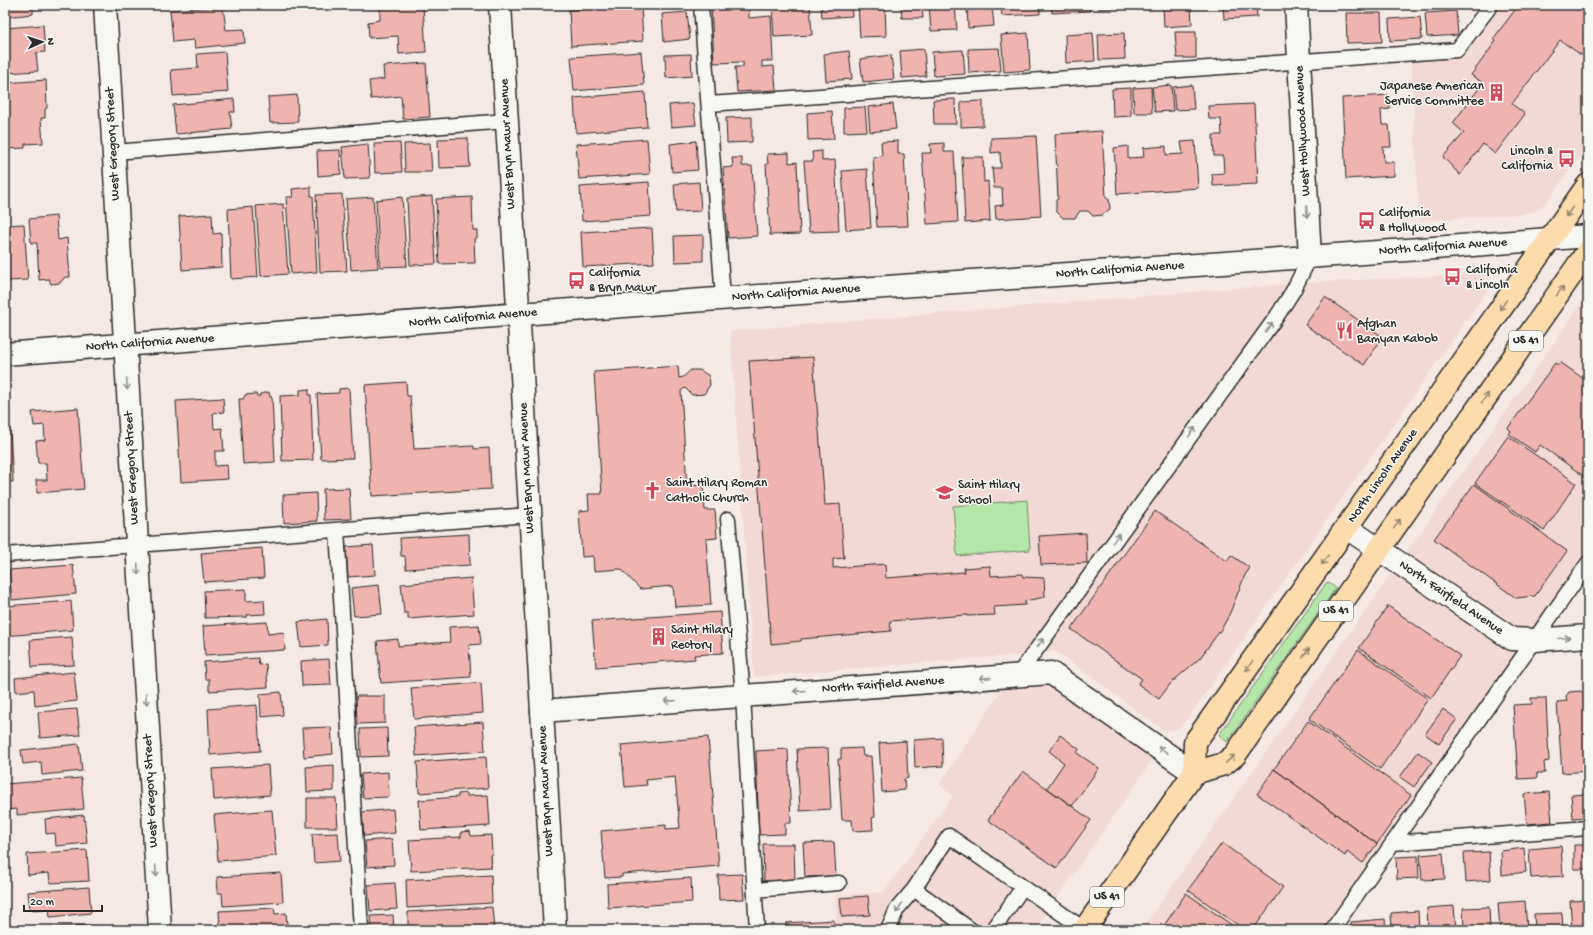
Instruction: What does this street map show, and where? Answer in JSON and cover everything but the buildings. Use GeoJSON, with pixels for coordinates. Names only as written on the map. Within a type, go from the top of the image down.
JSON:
{"type":"FeatureCollection","features":[{"type":"Feature","properties":{"kind":"main road","name":"North Lincoln Avenue"},"geometry":{"type":"LineString","coordinates":[[1194,773],[1195,742],[1347,528],[1549,238],[1588,185]]}},
{"type":"Feature","properties":{"kind":"main road","name":"US 41"},"geometry":{"type":"LineString","coordinates":[[1084,929],[1194,773],[1224,764],[1234,755],[1588,251]]}},
{"type":"Feature","properties":{"kind":"street","name":"West Gregory Street"},"geometry":{"type":"LineString","coordinates":[[105,5],[160,930]]}},
{"type":"Feature","properties":{"kind":"street","name":"West Bryn Mawr Avenue"},"geometry":{"type":"LineString","coordinates":[[500,5],[555,930]]}},
{"type":"Feature","properties":{"kind":"street","name":"West Hollywood Avenue"},"geometry":{"type":"LineString","coordinates":[[1296,5],[1310,257]]}},
{"type":"Feature","properties":{"kind":"street","name":"North California Avenue"},"geometry":{"type":"LineString","coordinates":[[5,354],[723,298],[1588,236]]}},
{"type":"Feature","properties":{"kind":"street","name":"North Fairfield Avenue"},"geometry":{"type":"LineString","coordinates":[[1347,528],[1512,639],[1535,640],[1588,636]]}},
{"type":"Feature","properties":{"kind":"street","name":"North Fairfield Avenue"},"geometry":{"type":"LineString","coordinates":[[542,711],[1052,673],[1194,773]]}},
{"type":"Feature","properties":{"kind":"lane"},"geometry":{"type":"LineString","coordinates":[[701,5],[723,298]]}},
{"type":"Feature","properties":{"kind":"lane"},"geometry":{"type":"LineString","coordinates":[[709,104],[1457,50],[1491,5]]}},
{"type":"Feature","properties":{"kind":"lane"},"geometry":{"type":"LineString","coordinates":[[114,152],[507,121]]}},
{"type":"Feature","properties":{"kind":"lane"},"geometry":{"type":"LineString","coordinates":[[1018,675],[1277,316],[1294,291],[1310,257]]}},
{"type":"Feature","properties":{"kind":"lane"},"geometry":{"type":"LineString","coordinates":[[5,555],[530,515]]}},
{"type":"Feature","properties":{"kind":"lane"},"geometry":{"type":"LineString","coordinates":[[728,519],[743,696],[757,930]]}},
{"type":"Feature","properties":{"kind":"lane"},"geometry":{"type":"LineString","coordinates":[[337,530],[361,930]]}},
{"type":"Feature","properties":{"kind":"lane"},"geometry":{"type":"LineString","coordinates":[[1332,930],[1588,563]]}},
{"type":"Feature","properties":{"kind":"lane"},"geometry":{"type":"LineString","coordinates":[[1393,843],[1588,828]]}},
{"type":"Feature","properties":{"kind":"lane"},"geometry":{"type":"LineString","coordinates":[[888,930],[897,909],[914,889],[949,836],[1084,929]]}},
{"type":"Feature","properties":{"kind":"lane"},"geometry":{"type":"LineString","coordinates":[[755,890],[839,883]]}},
{"type":"Feature","properties":{"kind":"lane"},"geometry":{"type":"LineString","coordinates":[[993,930],[1024,887]]}},
{"type":"Feature","properties":{"kind":"lane"},"geometry":{"type":"LineString","coordinates":[[914,889],[971,930]]}},
{"type":"Feature","properties":{"kind":"shaded area"},"geometry":{"type":"Polygon","coordinates":[[[1495,5],[1588,5],[1588,145],[1547,202],[1536,211],[1520,214],[1419,221],[1411,61],[1458,57],[1495,5]]]}},
{"type":"Feature","properties":{"kind":"shaded area","name":"Saint Hilary School"},"geometry":{"type":"Polygon","coordinates":[[[1481,274],[1488,279],[1489,288],[1187,720],[1179,728],[1171,731],[1162,729],[1055,651],[754,677],[730,331],[1297,283],[1481,274]]]}},
{"type":"Feature","properties":{"kind":"shaded area"},"geometry":{"type":"Polygon","coordinates":[[[1588,294],[1588,564],[1332,930],[1141,930],[1588,294]]]}},
{"type":"Feature","properties":{"kind":"shaded area"},"geometry":{"type":"Polygon","coordinates":[[[1051,673],[1162,746],[1035,930],[837,930],[836,895],[884,892],[953,796],[939,785],[1011,676],[1051,673]]]}},
{"type":"Feature","properties":{"kind":"green space"},"geometry":{"type":"Polygon","coordinates":[[[1027,500],[1030,550],[957,556],[953,506],[1027,500]]]}},
{"type":"Feature","properties":{"kind":"green space"},"geometry":{"type":"Polygon","coordinates":[[[1327,582],[1336,588],[1227,742],[1219,735],[1327,582]]]}},
{"type":"Feature","properties":{"kind":"place","name":"Japanese American Service Committee"},"geometry":{"type":"Point","coordinates":[1497,93]}},
{"type":"Feature","properties":{"kind":"place","name":"Lincoln & California"},"geometry":{"type":"Point","coordinates":[1566,158]}},
{"type":"Feature","properties":{"kind":"place","name":"California & Hollywood"},"geometry":{"type":"Point","coordinates":[1366,220]}},
{"type":"Feature","properties":{"kind":"place","name":"California & Lincoln"},"geometry":{"type":"Point","coordinates":[1453,277]}},
{"type":"Feature","properties":{"kind":"place","name":"California & Bryn Mawr"},"geometry":{"type":"Point","coordinates":[576,280]}},
{"type":"Feature","properties":{"kind":"place","name":"Afghan Bamyan Kabob"},"geometry":{"type":"Point","coordinates":[1344,331]}},
{"type":"Feature","properties":{"kind":"place","name":"Saint Hilary Roman Catholic Church"},"geometry":{"type":"Point","coordinates":[653,490]}},
{"type":"Feature","properties":{"kind":"place","name":"Saint Hilary School"},"geometry":{"type":"Point","coordinates":[945,492]}},
{"type":"Feature","properties":{"kind":"place","name":"Saint Hilary Rectory"},"geometry":{"type":"Point","coordinates":[658,637]}}]}
